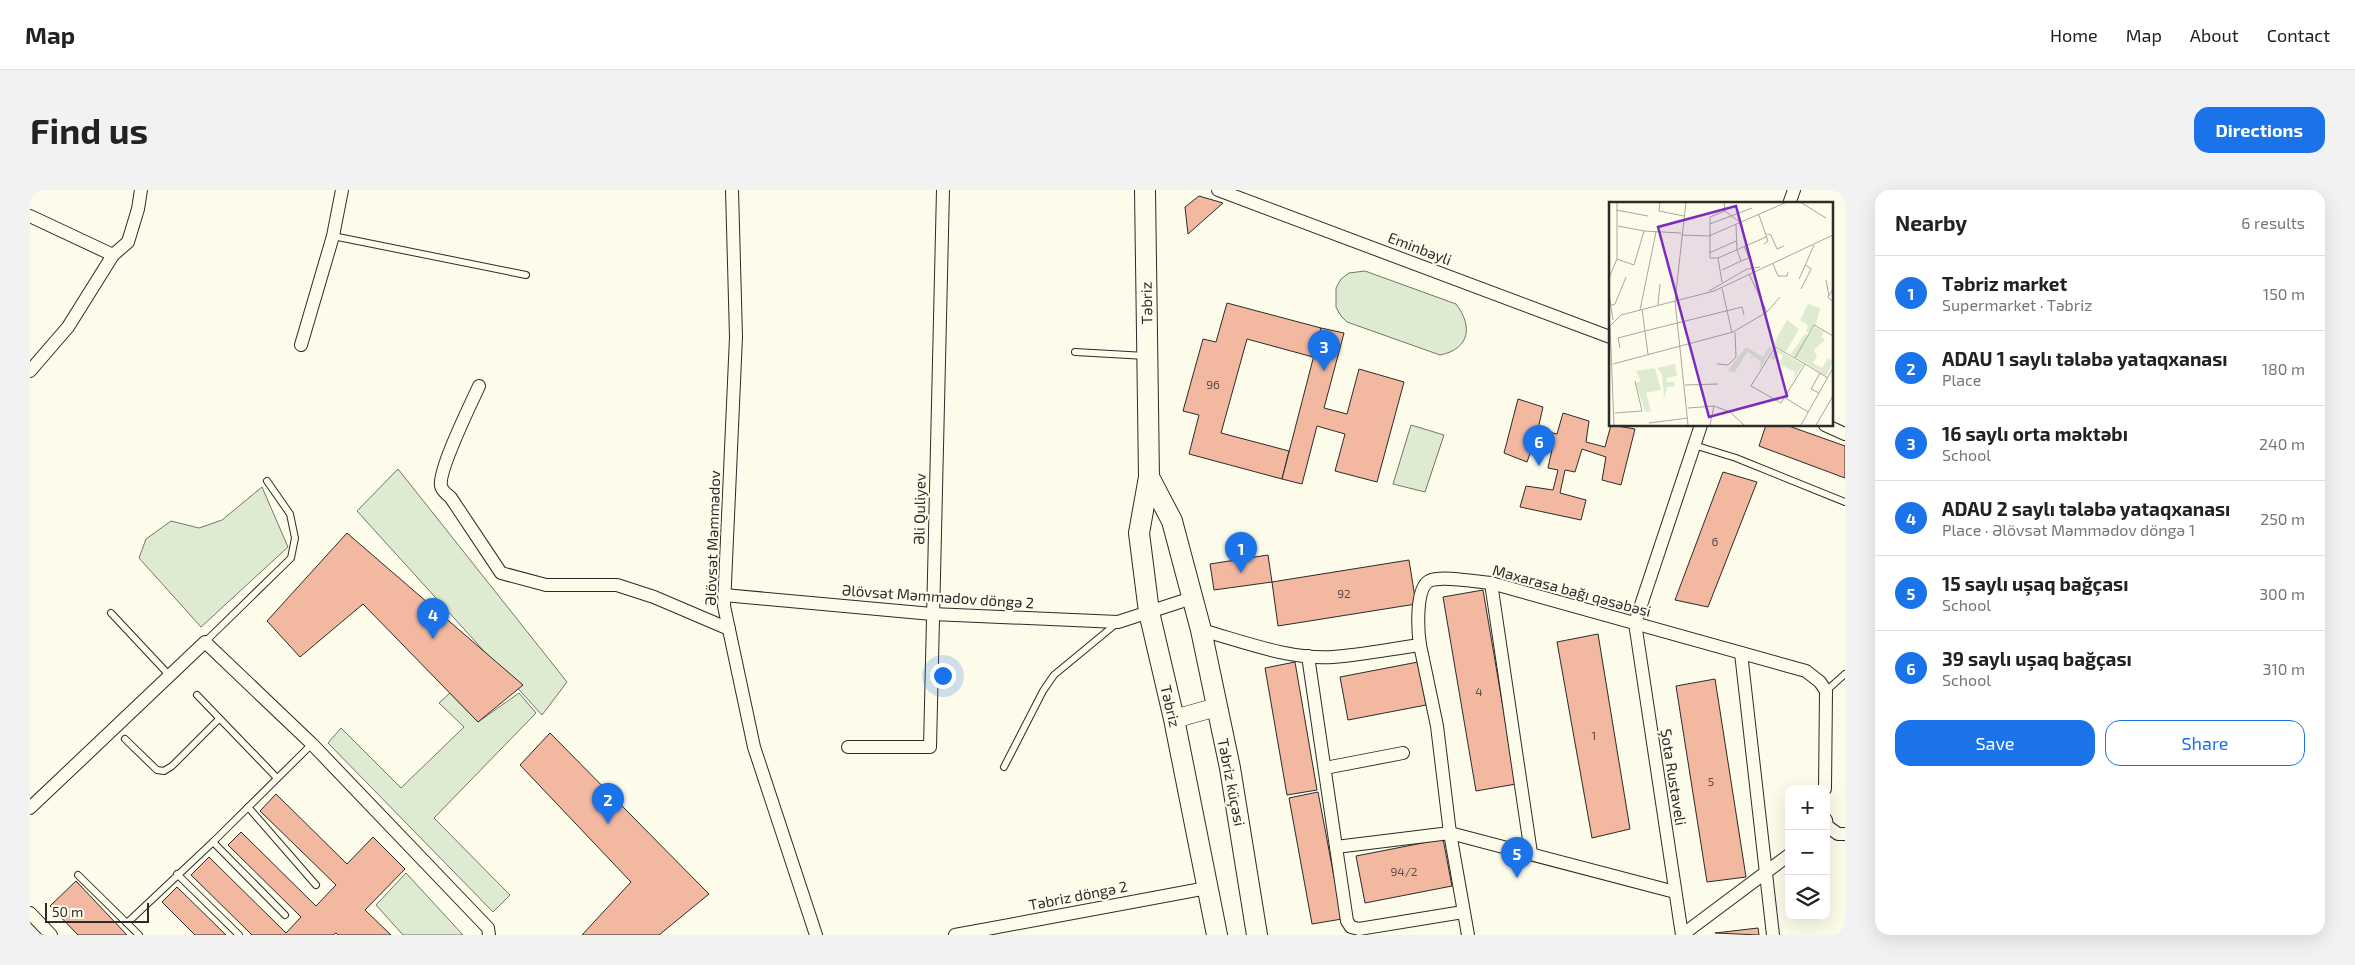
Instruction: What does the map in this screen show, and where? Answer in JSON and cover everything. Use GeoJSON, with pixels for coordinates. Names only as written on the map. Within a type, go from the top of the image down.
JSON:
{"type":"FeatureCollection","features":[{"type":"Feature","properties":{"kind":"main road","name":"Təbriz"},"geometry":{"type":"LineString","coordinates":[[1145,190],[1149,476],[1139,533],[1149,612],[1174,719],[1217,935]]}},
{"type":"Feature","properties":{"kind":"main road","name":"Təbriz"},"geometry":{"type":"LineString","coordinates":[[1149,476],[1172,521],[1201,630]]}},
{"type":"Feature","properties":{"kind":"main road","name":"Təbriz küçəsi"},"geometry":{"type":"LineString","coordinates":[[1201,630],[1230,768],[1257,935]]}},
{"type":"Feature","properties":{"kind":"main road"},"geometry":{"type":"LineString","coordinates":[[1174,719],[1217,707]]}},
{"type":"Feature","properties":{"kind":"street"},"geometry":{"type":"LineString","coordinates":[[30,371],[68,327],[113,255],[128,242],[138,209],[140,190]]}},
{"type":"Feature","properties":{"kind":"street"},"geometry":{"type":"LineString","coordinates":[[301,345],[333,236],[342,190]]}},
{"type":"Feature","properties":{"kind":"street","name":"Əlövsət Məmmədov"},"geometry":{"type":"LineString","coordinates":[[732,190],[736,337],[724,606],[754,747],[816,935]]}},
{"type":"Feature","properties":{"kind":"street","name":"Əli Quliyev"},"geometry":{"type":"LineString","coordinates":[[848,747],[930,747],[942,190]]}},
{"type":"Feature","properties":{"kind":"street","name":"Eminbəyli"},"geometry":{"type":"LineString","coordinates":[[1218,190],[1609,337]]}},
{"type":"Feature","properties":{"kind":"street"},"geometry":{"type":"LineString","coordinates":[[1790,202],[1794,190]]}},
{"type":"Feature","properties":{"kind":"street"},"geometry":{"type":"LineString","coordinates":[[30,216],[113,255]]}},
{"type":"Feature","properties":{"kind":"street"},"geometry":{"type":"LineString","coordinates":[[479,386],[445,464],[440,482],[441,488],[451,498],[501,573],[546,585],[617,586],[654,597],[729,629]]}},
{"type":"Feature","properties":{"kind":"street"},"geometry":{"type":"LineString","coordinates":[[1635,623],[1701,426]]}},
{"type":"Feature","properties":{"kind":"street"},"geometry":{"type":"LineString","coordinates":[[1827,426],[1845,434]]}},
{"type":"Feature","properties":{"kind":"street","name":"Maxarasa bağı qəsəbəsi"},"geometry":{"type":"LineString","coordinates":[[1420,645],[1417,626],[1425,585],[1430,581],[1441,579],[1491,583],[1806,671],[1820,682],[1826,691]]}},
{"type":"Feature","properties":{"kind":"street"},"geometry":{"type":"LineString","coordinates":[[1491,583],[1531,853]]}},
{"type":"Feature","properties":{"kind":"street","name":"Əlövsət Məmmədov döngə 2"},"geometry":{"type":"LineString","coordinates":[[724,595],[932,614],[1118,622],[1192,598]]}},
{"type":"Feature","properties":{"kind":"street","name":"Şota Rustaveli"},"geometry":{"type":"LineString","coordinates":[[1635,623],[1682,935]]}},
{"type":"Feature","properties":{"kind":"street"},"geometry":{"type":"LineString","coordinates":[[1201,630],[1279,652],[1331,658],[1420,645],[1437,726],[1450,833],[1468,935]]}},
{"type":"Feature","properties":{"kind":"street"},"geometry":{"type":"LineString","coordinates":[[30,808],[206,642],[312,744],[488,928],[489,935]]}},
{"type":"Feature","properties":{"kind":"street"},"geometry":{"type":"LineString","coordinates":[[1740,652],[1773,935]]}},
{"type":"Feature","properties":{"kind":"street"},"geometry":{"type":"LineString","coordinates":[[1308,656],[1347,920],[1352,927],[1359,929],[1463,912]]}},
{"type":"Feature","properties":{"kind":"street"},"geometry":{"type":"LineString","coordinates":[[1825,785],[1826,691]]}},
{"type":"Feature","properties":{"kind":"street"},"geometry":{"type":"LineString","coordinates":[[1325,768],[1403,753]]}},
{"type":"Feature","properties":{"kind":"street"},"geometry":{"type":"LineString","coordinates":[[1830,827],[1838,834],[1845,834]]}},
{"type":"Feature","properties":{"kind":"street"},"geometry":{"type":"LineString","coordinates":[[1336,847],[1450,833],[1675,892]]}},
{"type":"Feature","properties":{"kind":"street"},"geometry":{"type":"LineString","coordinates":[[1682,935],[1785,857]]}},
{"type":"Feature","properties":{"kind":"street","name":"Təbriz döngə 2"},"geometry":{"type":"LineString","coordinates":[[955,935],[1207,888]]}},
{"type":"Feature","properties":{"kind":"street"},"geometry":{"type":"LineString","coordinates":[[30,913],[51,935]]}},
{"type":"Feature","properties":{"kind":"lane"},"geometry":{"type":"LineString","coordinates":[[333,236],[526,275]]}},
{"type":"Feature","properties":{"kind":"lane"},"geometry":{"type":"LineString","coordinates":[[1075,352],[1147,356]]}},
{"type":"Feature","properties":{"kind":"lane"},"geometry":{"type":"LineString","coordinates":[[1694,446],[1736,458],[1845,502]]}},
{"type":"Feature","properties":{"kind":"lane"},"geometry":{"type":"LineString","coordinates":[[206,642],[291,558],[295,538],[290,514],[267,480]]}},
{"type":"Feature","properties":{"kind":"lane"},"geometry":{"type":"LineString","coordinates":[[110,613],[170,676]]}},
{"type":"Feature","properties":{"kind":"lane"},"geometry":{"type":"LineString","coordinates":[[1004,767],[1043,691],[1054,676],[1118,622]]}},
{"type":"Feature","properties":{"kind":"lane"},"geometry":{"type":"LineString","coordinates":[[1826,691],[1845,674]]}},
{"type":"Feature","properties":{"kind":"lane"},"geometry":{"type":"LineString","coordinates":[[197,695],[277,778]]}},
{"type":"Feature","properties":{"kind":"lane"},"geometry":{"type":"LineString","coordinates":[[125,739],[157,770],[164,771],[172,766],[219,718]]}},
{"type":"Feature","properties":{"kind":"lane"},"geometry":{"type":"LineString","coordinates":[[127,923],[213,842],[312,744]]}},
{"type":"Feature","properties":{"kind":"lane"},"geometry":{"type":"LineString","coordinates":[[248,807],[316,885]]}},
{"type":"Feature","properties":{"kind":"lane"},"geometry":{"type":"LineString","coordinates":[[213,842],[285,915]]}},
{"type":"Feature","properties":{"kind":"lane"},"geometry":{"type":"LineString","coordinates":[[178,874],[240,935]]}},
{"type":"Feature","properties":{"kind":"lane"},"geometry":{"type":"LineString","coordinates":[[78,875],[139,935]]}},
{"type":"Feature","properties":{"kind":"green space"},"geometry":{"type":"Polygon","coordinates":[[[1365,271],[1456,304],[1465,320],[1466,336],[1463,342],[1458,348],[1440,355],[1347,322],[1336,307],[1336,288],[1341,279],[1349,273],[1365,271]]]}},
{"type":"Feature","properties":{"kind":"green space"},"geometry":{"type":"Polygon","coordinates":[[[1411,425],[1444,435],[1425,492],[1393,484],[1411,425]]]}},
{"type":"Feature","properties":{"kind":"green space"},"geometry":{"type":"Polygon","coordinates":[[[398,469],[567,682],[542,715],[357,511],[398,469]]]}},
{"type":"Feature","properties":{"kind":"green space"},"geometry":{"type":"Polygon","coordinates":[[[262,487],[288,547],[201,627],[139,558],[146,539],[171,521],[199,528],[222,520],[262,487]]]}},
{"type":"Feature","properties":{"kind":"green space"},"geometry":{"type":"Polygon","coordinates":[[[450,693],[478,722],[519,693],[536,713],[434,818],[510,895],[493,912],[328,743],[341,728],[401,788],[464,727],[439,703],[450,693]]]}},
{"type":"Feature","properties":{"kind":"green space"},"geometry":{"type":"Polygon","coordinates":[[[406,873],[463,935],[403,935],[376,905],[406,873]]]}},
{"type":"Feature","properties":{"kind":"building"},"geometry":{"type":"Polygon","coordinates":[[[1199,196],[1223,203],[1188,234],[1185,207],[1199,196]]]}},
{"type":"Feature","properties":{"kind":"building"},"geometry":{"type":"Polygon","coordinates":[[[1227,303],[1321,328],[1313,357],[1247,339],[1221,433],[1289,451],[1282,479],[1189,454],[1199,415],[1183,411],[1203,339],[1216,342],[1227,303]]]}},
{"type":"Feature","properties":{"kind":"building"},"geometry":{"type":"Polygon","coordinates":[[[1321,328],[1344,333],[1324,408],[1347,414],[1359,369],[1404,382],[1377,482],[1335,471],[1345,434],[1317,426],[1302,484],[1282,479],[1321,328]]]}},
{"type":"Feature","properties":{"kind":"building"},"geometry":{"type":"Polygon","coordinates":[[[1518,399],[1543,407],[1538,429],[1557,434],[1563,413],[1589,421],[1586,442],[1605,447],[1611,426],[1635,429],[1621,485],[1602,480],[1606,457],[1582,449],[1575,472],[1565,470],[1560,493],[1586,500],[1581,520],[1520,507],[1526,486],[1553,490],[1558,470],[1548,468],[1553,445],[1535,440],[1527,462],[1504,453],[1518,399]]]}},
{"type":"Feature","properties":{"kind":"building"},"geometry":{"type":"Polygon","coordinates":[[[1766,426],[1789,426],[1845,446],[1845,478],[1759,446],[1766,426]]]}},
{"type":"Feature","properties":{"kind":"building"},"geometry":{"type":"Polygon","coordinates":[[[1723,472],[1757,482],[1708,607],[1675,600],[1723,472]]]}},
{"type":"Feature","properties":{"kind":"building"},"geometry":{"type":"Polygon","coordinates":[[[347,533],[523,685],[478,722],[363,604],[300,657],[267,621],[347,533]]]}},
{"type":"Feature","properties":{"kind":"building"},"geometry":{"type":"Polygon","coordinates":[[[1268,555],[1272,582],[1214,590],[1210,564],[1268,555]]]}},
{"type":"Feature","properties":{"kind":"building"},"geometry":{"type":"Polygon","coordinates":[[[1409,560],[1416,604],[1278,626],[1272,582],[1409,560]]]}},
{"type":"Feature","properties":{"kind":"building"},"geometry":{"type":"Polygon","coordinates":[[[1483,590],[1516,784],[1476,791],[1443,597],[1483,590]]]}},
{"type":"Feature","properties":{"kind":"building"},"geometry":{"type":"Polygon","coordinates":[[[1598,634],[1630,829],[1592,838],[1557,642],[1598,634]]]}},
{"type":"Feature","properties":{"kind":"building"},"geometry":{"type":"Polygon","coordinates":[[[1295,662],[1317,790],[1287,795],[1265,668],[1295,662]]]}},
{"type":"Feature","properties":{"kind":"building"},"geometry":{"type":"Polygon","coordinates":[[[1418,662],[1426,705],[1348,720],[1340,677],[1418,662]]]}},
{"type":"Feature","properties":{"kind":"building"},"geometry":{"type":"Polygon","coordinates":[[[1715,679],[1746,877],[1707,882],[1676,686],[1715,679]]]}},
{"type":"Feature","properties":{"kind":"building"},"geometry":{"type":"Polygon","coordinates":[[[550,733],[709,894],[659,935],[582,935],[631,882],[520,765],[550,733]]]}},
{"type":"Feature","properties":{"kind":"building"},"geometry":{"type":"Polygon","coordinates":[[[1318,792],[1342,919],[1312,924],[1289,798],[1318,792]]]}},
{"type":"Feature","properties":{"kind":"building"},"geometry":{"type":"Polygon","coordinates":[[[276,794],[347,864],[373,837],[405,869],[365,910],[391,935],[338,935],[336,933],[333,935],[252,935],[191,875],[209,857],[286,933],[301,917],[228,845],[241,832],[316,906],[336,885],[260,811],[276,794]]]}},
{"type":"Feature","properties":{"kind":"building"},"geometry":{"type":"Polygon","coordinates":[[[1443,839],[1452,886],[1365,903],[1356,856],[1443,839]]]}},
{"type":"Feature","properties":{"kind":"building"},"geometry":{"type":"Polygon","coordinates":[[[76,881],[127,935],[78,935],[50,906],[76,881]]]}},
{"type":"Feature","properties":{"kind":"building"},"geometry":{"type":"Polygon","coordinates":[[[177,887],[226,935],[195,935],[162,902],[177,887]]]}},
{"type":"Feature","properties":{"kind":"building"},"geometry":{"type":"Polygon","coordinates":[[[1758,928],[1759,935],[1715,933],[1758,928]]]}},
{"type":"Feature","properties":{"kind":"place","name":"16 saylı orta məktəbı"},"geometry":{"type":"Point","coordinates":[1324,371]}},
{"type":"Feature","properties":{"kind":"place","name":"39 saylı uşaq bağçası"},"geometry":{"type":"Point","coordinates":[1539,466]}},
{"type":"Feature","properties":{"kind":"place","name":"Təbriz market"},"geometry":{"type":"Point","coordinates":[1241,573]}},
{"type":"Feature","properties":{"kind":"place","name":"ADAU 2 saylı tələbə yataqxanası"},"geometry":{"type":"Point","coordinates":[433,639]}},
{"type":"Feature","properties":{"kind":"place","name":"ADAU 1 saylı tələbə yataqxanası"},"geometry":{"type":"Point","coordinates":[608,824]}},
{"type":"Feature","properties":{"kind":"place","name":"15 saylı uşaq bağçası"},"geometry":{"type":"Point","coordinates":[1517,878]}}]}
